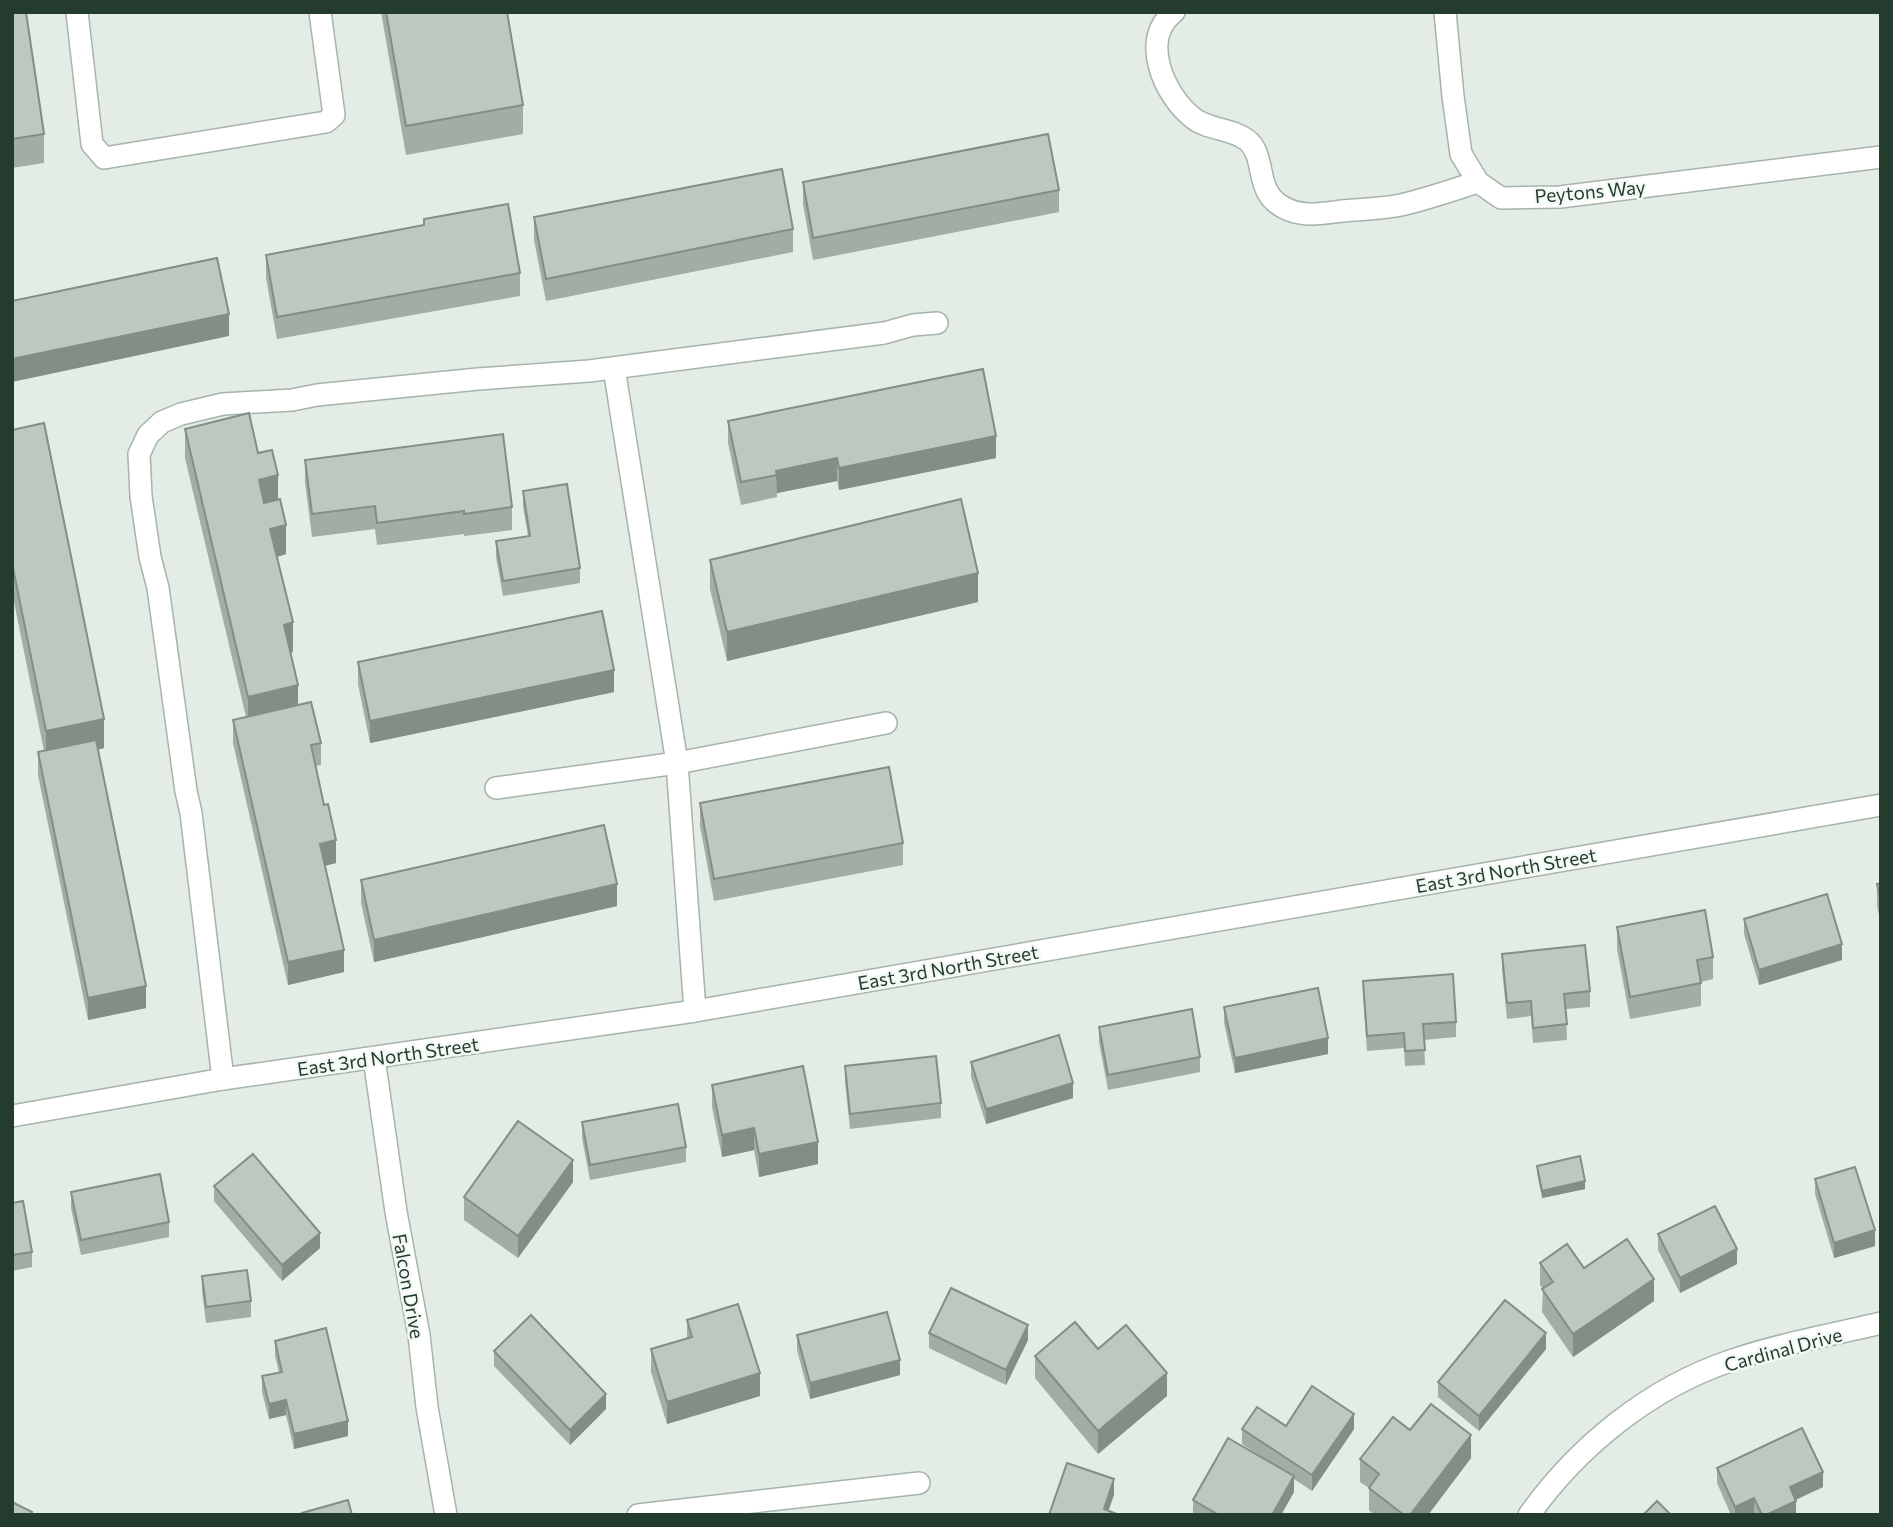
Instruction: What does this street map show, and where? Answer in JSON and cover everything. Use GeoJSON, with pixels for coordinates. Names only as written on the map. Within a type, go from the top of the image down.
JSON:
{"type":"FeatureCollection","features":[{"type":"Feature","properties":{"kind":"street"},"geometry":{"type":"LineString","coordinates":[[77,12],[92,144],[104,158],[326,122],[334,115],[320,12]]}},
{"type":"Feature","properties":{"kind":"street"},"geometry":{"type":"LineString","coordinates":[[1174,12],[1167,18],[1157,36],[1158,66],[1172,96],[1194,119],[1248,141],[1257,157],[1261,178],[1270,198],[1289,210],[1308,215],[1399,205],[1478,182],[1461,154],[1445,12]]}},
{"type":"Feature","properties":{"kind":"street","name":"Peytons Way"},"geometry":{"type":"LineString","coordinates":[[1478,182],[1501,198],[1560,197],[1881,157]]}},
{"type":"Feature","properties":{"kind":"street"},"geometry":{"type":"LineString","coordinates":[[223,1079],[191,813],[158,588],[150,558],[141,496],[139,454],[148,435],[162,422],[181,414],[223,404],[292,400],[317,395],[614,368],[884,333],[913,325],[937,323]]}},
{"type":"Feature","properties":{"kind":"street"},"geometry":{"type":"LineString","coordinates":[[614,368],[677,763],[695,1011]]}},
{"type":"Feature","properties":{"kind":"street"},"geometry":{"type":"LineString","coordinates":[[496,788],[677,763],[886,723]]}},
{"type":"Feature","properties":{"kind":"street","name":"East 3rd North Street"},"geometry":{"type":"LineString","coordinates":[[12,1115],[223,1079],[695,1011],[1881,805]]}},
{"type":"Feature","properties":{"kind":"street","name":"Falcon Drive"},"geometry":{"type":"LineString","coordinates":[[374,1058],[396,1212],[419,1335],[427,1407],[446,1515]]}},
{"type":"Feature","properties":{"kind":"street","name":"Cardinal Drive"},"geometry":{"type":"LineString","coordinates":[[1529,1515],[1572,1462],[1606,1432],[1643,1404],[1687,1379],[1764,1350],[1881,1323]]}},
{"type":"Feature","properties":{"kind":"street"},"geometry":{"type":"LineString","coordinates":[[638,1515],[919,1483]]}},
{"type":"Feature","properties":{"kind":"building"},"geometry":{"type":"Polygon","coordinates":[[[12,12],[26,12],[44,134],[12,139],[12,12]]]}},
{"type":"Feature","properties":{"kind":"building"},"geometry":{"type":"Polygon","coordinates":[[[386,12],[507,12],[523,105],[406,126],[386,12]]]}},
{"type":"Feature","properties":{"kind":"building"},"geometry":{"type":"Polygon","coordinates":[[[1048,134],[1059,190],[813,238],[803,182],[1048,134]]]}},
{"type":"Feature","properties":{"kind":"building"},"geometry":{"type":"Polygon","coordinates":[[[782,169],[793,229],[546,279],[534,217],[782,169]]]}},
{"type":"Feature","properties":{"kind":"building"},"geometry":{"type":"Polygon","coordinates":[[[508,204],[520,273],[277,317],[266,255],[424,225],[424,219],[508,204]]]}},
{"type":"Feature","properties":{"kind":"building"},"geometry":{"type":"Polygon","coordinates":[[[217,258],[229,314],[12,359],[12,301],[217,258]]]}},
{"type":"Feature","properties":{"kind":"building"},"geometry":{"type":"Polygon","coordinates":[[[983,369],[996,436],[839,468],[837,458],[776,471],[777,475],[741,482],[728,421],[983,369]]]}},
{"type":"Feature","properties":{"kind":"building"},"geometry":{"type":"Polygon","coordinates":[[[249,413],[258,453],[272,450],[278,475],[259,480],[264,503],[280,499],[286,525],[270,529],[293,622],[284,625],[298,685],[248,697],[185,429],[249,413]]]}},
{"type":"Feature","properties":{"kind":"building"},"geometry":{"type":"Polygon","coordinates":[[[44,423],[104,719],[46,731],[12,563],[12,430],[44,423]]]}},
{"type":"Feature","properties":{"kind":"building"},"geometry":{"type":"Polygon","coordinates":[[[503,434],[512,507],[377,523],[375,506],[312,514],[305,460],[503,434]]]}},
{"type":"Feature","properties":{"kind":"building"},"geometry":{"type":"Polygon","coordinates":[[[567,484],[580,568],[503,581],[496,541],[530,536],[523,491],[567,484]]]}},
{"type":"Feature","properties":{"kind":"building"},"geometry":{"type":"Polygon","coordinates":[[[961,499],[978,573],[727,632],[710,560],[961,499]]]}},
{"type":"Feature","properties":{"kind":"building"},"geometry":{"type":"Polygon","coordinates":[[[602,611],[614,670],[370,721],[358,662],[602,611]]]}},
{"type":"Feature","properties":{"kind":"building"},"geometry":{"type":"Polygon","coordinates":[[[311,702],[321,743],[311,745],[324,805],[328,804],[336,840],[320,844],[344,950],[288,962],[233,720],[311,702]]]}},
{"type":"Feature","properties":{"kind":"building"},"geometry":{"type":"Polygon","coordinates":[[[96,740],[146,986],[88,998],[38,752],[96,740]]]}},
{"type":"Feature","properties":{"kind":"building"},"geometry":{"type":"Polygon","coordinates":[[[889,767],[903,843],[714,879],[700,803],[889,767]]]}},
{"type":"Feature","properties":{"kind":"building"},"geometry":{"type":"Polygon","coordinates":[[[604,825],[617,884],[374,940],[361,880],[604,825]]]}},
{"type":"Feature","properties":{"kind":"building"},"geometry":{"type":"Polygon","coordinates":[[[1881,883],[1881,902],[1877,884],[1881,883]]]}},
{"type":"Feature","properties":{"kind":"building"},"geometry":{"type":"Polygon","coordinates":[[[1827,894],[1842,944],[1759,970],[1744,919],[1827,894]]]}},
{"type":"Feature","properties":{"kind":"building"},"geometry":{"type":"Polygon","coordinates":[[[1705,910],[1713,957],[1697,960],[1701,983],[1630,997],[1617,927],[1705,910]]]}},
{"type":"Feature","properties":{"kind":"building"},"geometry":{"type":"Polygon","coordinates":[[[1585,945],[1590,991],[1564,994],[1567,1024],[1533,1028],[1531,1001],[1507,1003],[1502,954],[1585,945]]]}},
{"type":"Feature","properties":{"kind":"building"},"geometry":{"type":"Polygon","coordinates":[[[1453,974],[1456,1022],[1423,1024],[1425,1050],[1405,1051],[1404,1033],[1367,1036],[1363,981],[1453,974]]]}},
{"type":"Feature","properties":{"kind":"building"},"geometry":{"type":"Polygon","coordinates":[[[1318,988],[1328,1038],[1235,1058],[1224,1007],[1318,988]]]}},
{"type":"Feature","properties":{"kind":"building"},"geometry":{"type":"Polygon","coordinates":[[[1192,1009],[1200,1057],[1108,1075],[1099,1027],[1192,1009]]]}},
{"type":"Feature","properties":{"kind":"building"},"geometry":{"type":"Polygon","coordinates":[[[1059,1035],[1073,1083],[986,1109],[971,1062],[1059,1035]]]}},
{"type":"Feature","properties":{"kind":"building"},"geometry":{"type":"Polygon","coordinates":[[[936,1056],[941,1103],[850,1114],[845,1066],[936,1056]]]}},
{"type":"Feature","properties":{"kind":"building"},"geometry":{"type":"Polygon","coordinates":[[[803,1066],[818,1142],[759,1154],[754,1128],[722,1135],[712,1085],[803,1066]]]}},
{"type":"Feature","properties":{"kind":"building"},"geometry":{"type":"Polygon","coordinates":[[[678,1104],[686,1147],[590,1165],[582,1122],[678,1104]]]}},
{"type":"Feature","properties":{"kind":"building"},"geometry":{"type":"Polygon","coordinates":[[[518,1121],[573,1160],[518,1236],[464,1197],[518,1121]]]}},
{"type":"Feature","properties":{"kind":"building"},"geometry":{"type":"Polygon","coordinates":[[[253,1154],[320,1233],[282,1265],[214,1186],[253,1154]]]}},
{"type":"Feature","properties":{"kind":"building"},"geometry":{"type":"Polygon","coordinates":[[[1580,1156],[1585,1181],[1542,1191],[1537,1166],[1580,1156]]]}},
{"type":"Feature","properties":{"kind":"building"},"geometry":{"type":"Polygon","coordinates":[[[1855,1167],[1875,1230],[1834,1243],[1815,1179],[1855,1167]]]}},
{"type":"Feature","properties":{"kind":"building"},"geometry":{"type":"Polygon","coordinates":[[[160,1174],[169,1222],[81,1240],[71,1192],[160,1174]]]}},
{"type":"Feature","properties":{"kind":"building"},"geometry":{"type":"Polygon","coordinates":[[[23,1201],[32,1252],[12,1255],[12,1203],[23,1201]]]}},
{"type":"Feature","properties":{"kind":"building"},"geometry":{"type":"Polygon","coordinates":[[[1715,1206],[1737,1249],[1680,1278],[1658,1234],[1715,1206]]]}},
{"type":"Feature","properties":{"kind":"building"},"geometry":{"type":"Polygon","coordinates":[[[1627,1239],[1654,1279],[1573,1334],[1542,1289],[1553,1282],[1540,1263],[1567,1244],[1584,1268],[1627,1239]]]}},
{"type":"Feature","properties":{"kind":"building"},"geometry":{"type":"Polygon","coordinates":[[[247,1270],[251,1301],[206,1307],[202,1276],[247,1270]]]}},
{"type":"Feature","properties":{"kind":"building"},"geometry":{"type":"Polygon","coordinates":[[[951,1288],[1028,1325],[1006,1370],[929,1333],[951,1288]]]}},
{"type":"Feature","properties":{"kind":"building"},"geometry":{"type":"Polygon","coordinates":[[[1505,1300],[1546,1333],[1479,1416],[1438,1382],[1505,1300]]]}},
{"type":"Feature","properties":{"kind":"building"},"geometry":{"type":"Polygon","coordinates":[[[738,1304],[760,1373],[667,1402],[651,1349],[692,1337],[687,1320],[738,1304]]]}},
{"type":"Feature","properties":{"kind":"building"},"geometry":{"type":"Polygon","coordinates":[[[887,1312],[900,1360],[810,1383],[797,1335],[887,1312]]]}},
{"type":"Feature","properties":{"kind":"building"},"geometry":{"type":"Polygon","coordinates":[[[531,1315],[606,1394],[570,1430],[494,1351],[531,1315]]]}},
{"type":"Feature","properties":{"kind":"building"},"geometry":{"type":"Polygon","coordinates":[[[1075,1322],[1098,1349],[1126,1325],[1167,1373],[1098,1431],[1035,1356],[1075,1322]]]}},
{"type":"Feature","properties":{"kind":"building"},"geometry":{"type":"Polygon","coordinates":[[[326,1328],[348,1421],[294,1434],[286,1400],[269,1404],[262,1376],[282,1372],[275,1341],[326,1328]]]}},
{"type":"Feature","properties":{"kind":"building"},"geometry":{"type":"Polygon","coordinates":[[[1312,1386],[1354,1414],[1312,1475],[1242,1429],[1257,1407],[1286,1426],[1312,1386]]]}},
{"type":"Feature","properties":{"kind":"building"},"geometry":{"type":"Polygon","coordinates":[[[1431,1404],[1471,1435],[1410,1515],[1404,1515],[1369,1488],[1379,1474],[1360,1459],[1393,1417],[1410,1430],[1431,1404]]]}},
{"type":"Feature","properties":{"kind":"building"},"geometry":{"type":"Polygon","coordinates":[[[1802,1428],[1823,1472],[1790,1487],[1796,1501],[1766,1515],[1762,1515],[1754,1498],[1735,1507],[1717,1468],[1802,1428]]]}},
{"type":"Feature","properties":{"kind":"building"},"geometry":{"type":"Polygon","coordinates":[[[1228,1438],[1294,1476],[1272,1515],[1219,1515],[1193,1500],[1228,1438]]]}},
{"type":"Feature","properties":{"kind":"building"},"geometry":{"type":"Polygon","coordinates":[[[1067,1463],[1114,1479],[1104,1509],[1119,1515],[1049,1515],[1067,1463]]]}},
{"type":"Feature","properties":{"kind":"building"},"geometry":{"type":"Polygon","coordinates":[[[348,1500],[352,1515],[302,1513],[348,1500]]]}},
{"type":"Feature","properties":{"kind":"building"},"geometry":{"type":"Polygon","coordinates":[[[1657,1501],[1671,1515],[1643,1515],[1657,1501]]]}},
{"type":"Feature","properties":{"kind":"building"},"geometry":{"type":"Polygon","coordinates":[[[12,1502],[32,1512],[31,1515],[12,1515],[12,1502]]]}}]}
